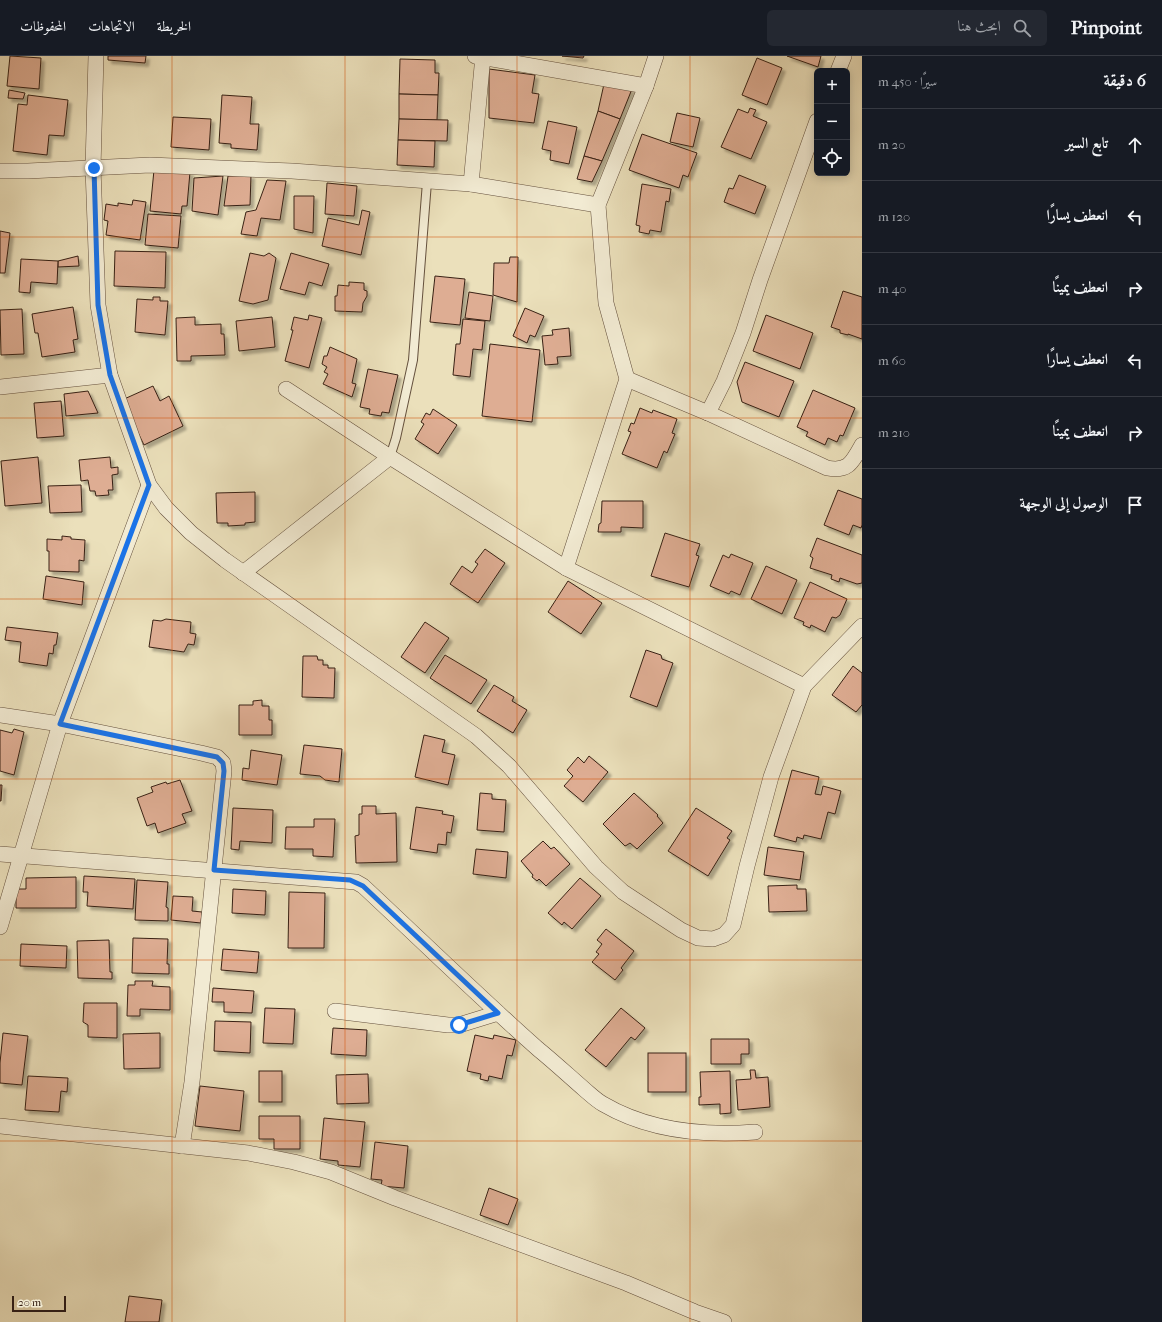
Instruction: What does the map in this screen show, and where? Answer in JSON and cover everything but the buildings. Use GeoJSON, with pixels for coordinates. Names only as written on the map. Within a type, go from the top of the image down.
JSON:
{"type":"FeatureCollection","features":[{"type":"Feature","properties":{"kind":"street"},"geometry":{"type":"LineString","coordinates":[[96,56],[94,168],[98,305],[110,375],[149,485],[166,508],[191,534],[243,573],[476,736],[504,762],[591,862],[623,892],[681,930],[698,938],[713,939],[724,936],[733,925],[770,777],[804,686],[862,626]]}},
{"type":"Feature","properties":{"kind":"street"},"geometry":{"type":"LineString","coordinates":[[471,184],[481,56],[646,86]]}},
{"type":"Feature","properties":{"kind":"street"},"geometry":{"type":"LineString","coordinates":[[566,568],[627,379],[606,303],[598,205],[646,86],[656,56]]}},
{"type":"Feature","properties":{"kind":"street"},"geometry":{"type":"LineString","coordinates":[[839,68],[844,56]]}},
{"type":"Feature","properties":{"kind":"street"},"geometry":{"type":"LineString","coordinates":[[708,413],[724,381],[743,333],[760,280],[814,129]]}},
{"type":"Feature","properties":{"kind":"street"},"geometry":{"type":"LineString","coordinates":[[0,171],[150,165],[292,171],[471,184],[598,205]]}},
{"type":"Feature","properties":{"kind":"street"},"geometry":{"type":"LineString","coordinates":[[0,387],[110,375]]}},
{"type":"Feature","properties":{"kind":"street"},"geometry":{"type":"LineString","coordinates":[[627,379],[708,413],[827,468],[838,470],[847,466],[862,445]]}},
{"type":"Feature","properties":{"kind":"street"},"geometry":{"type":"LineString","coordinates":[[286,389],[390,457],[566,568],[804,686]]}},
{"type":"Feature","properties":{"kind":"street"},"geometry":{"type":"LineString","coordinates":[[243,573],[390,457]]}},
{"type":"Feature","properties":{"kind":"street"},"geometry":{"type":"LineString","coordinates":[[0,927],[60,724],[149,485]]}},
{"type":"Feature","properties":{"kind":"street"},"geometry":{"type":"LineString","coordinates":[[0,715],[60,724],[201,753],[217,757],[223,763],[224,771],[192,1082],[182,1146]]}},
{"type":"Feature","properties":{"kind":"street"},"geometry":{"type":"LineString","coordinates":[[0,854],[356,882],[363,886],[498,1013],[602,1104],[655,1126],[705,1134],[755,1132]]}},
{"type":"Feature","properties":{"kind":"street"},"geometry":{"type":"LineString","coordinates":[[335,1011],[448,1025],[459,1025],[498,1013]]}},
{"type":"Feature","properties":{"kind":"street"},"geometry":{"type":"LineString","coordinates":[[0,1126],[248,1153],[294,1162],[332,1172],[395,1198],[626,1283],[695,1312],[724,1322]]}},
{"type":"Feature","properties":{"kind":"lane"},"geometry":{"type":"LineString","coordinates":[[390,457],[396,438],[413,360],[427,182]]}},
{"type":"Feature","properties":{"kind":"route"},"geometry":{"type":"LineString","coordinates":[[94,168],[98,305],[110,375],[149,485],[60,724],[217,757],[223,763],[224,771],[214,870],[350,880],[363,886],[498,1013],[459,1025]]}}]}
